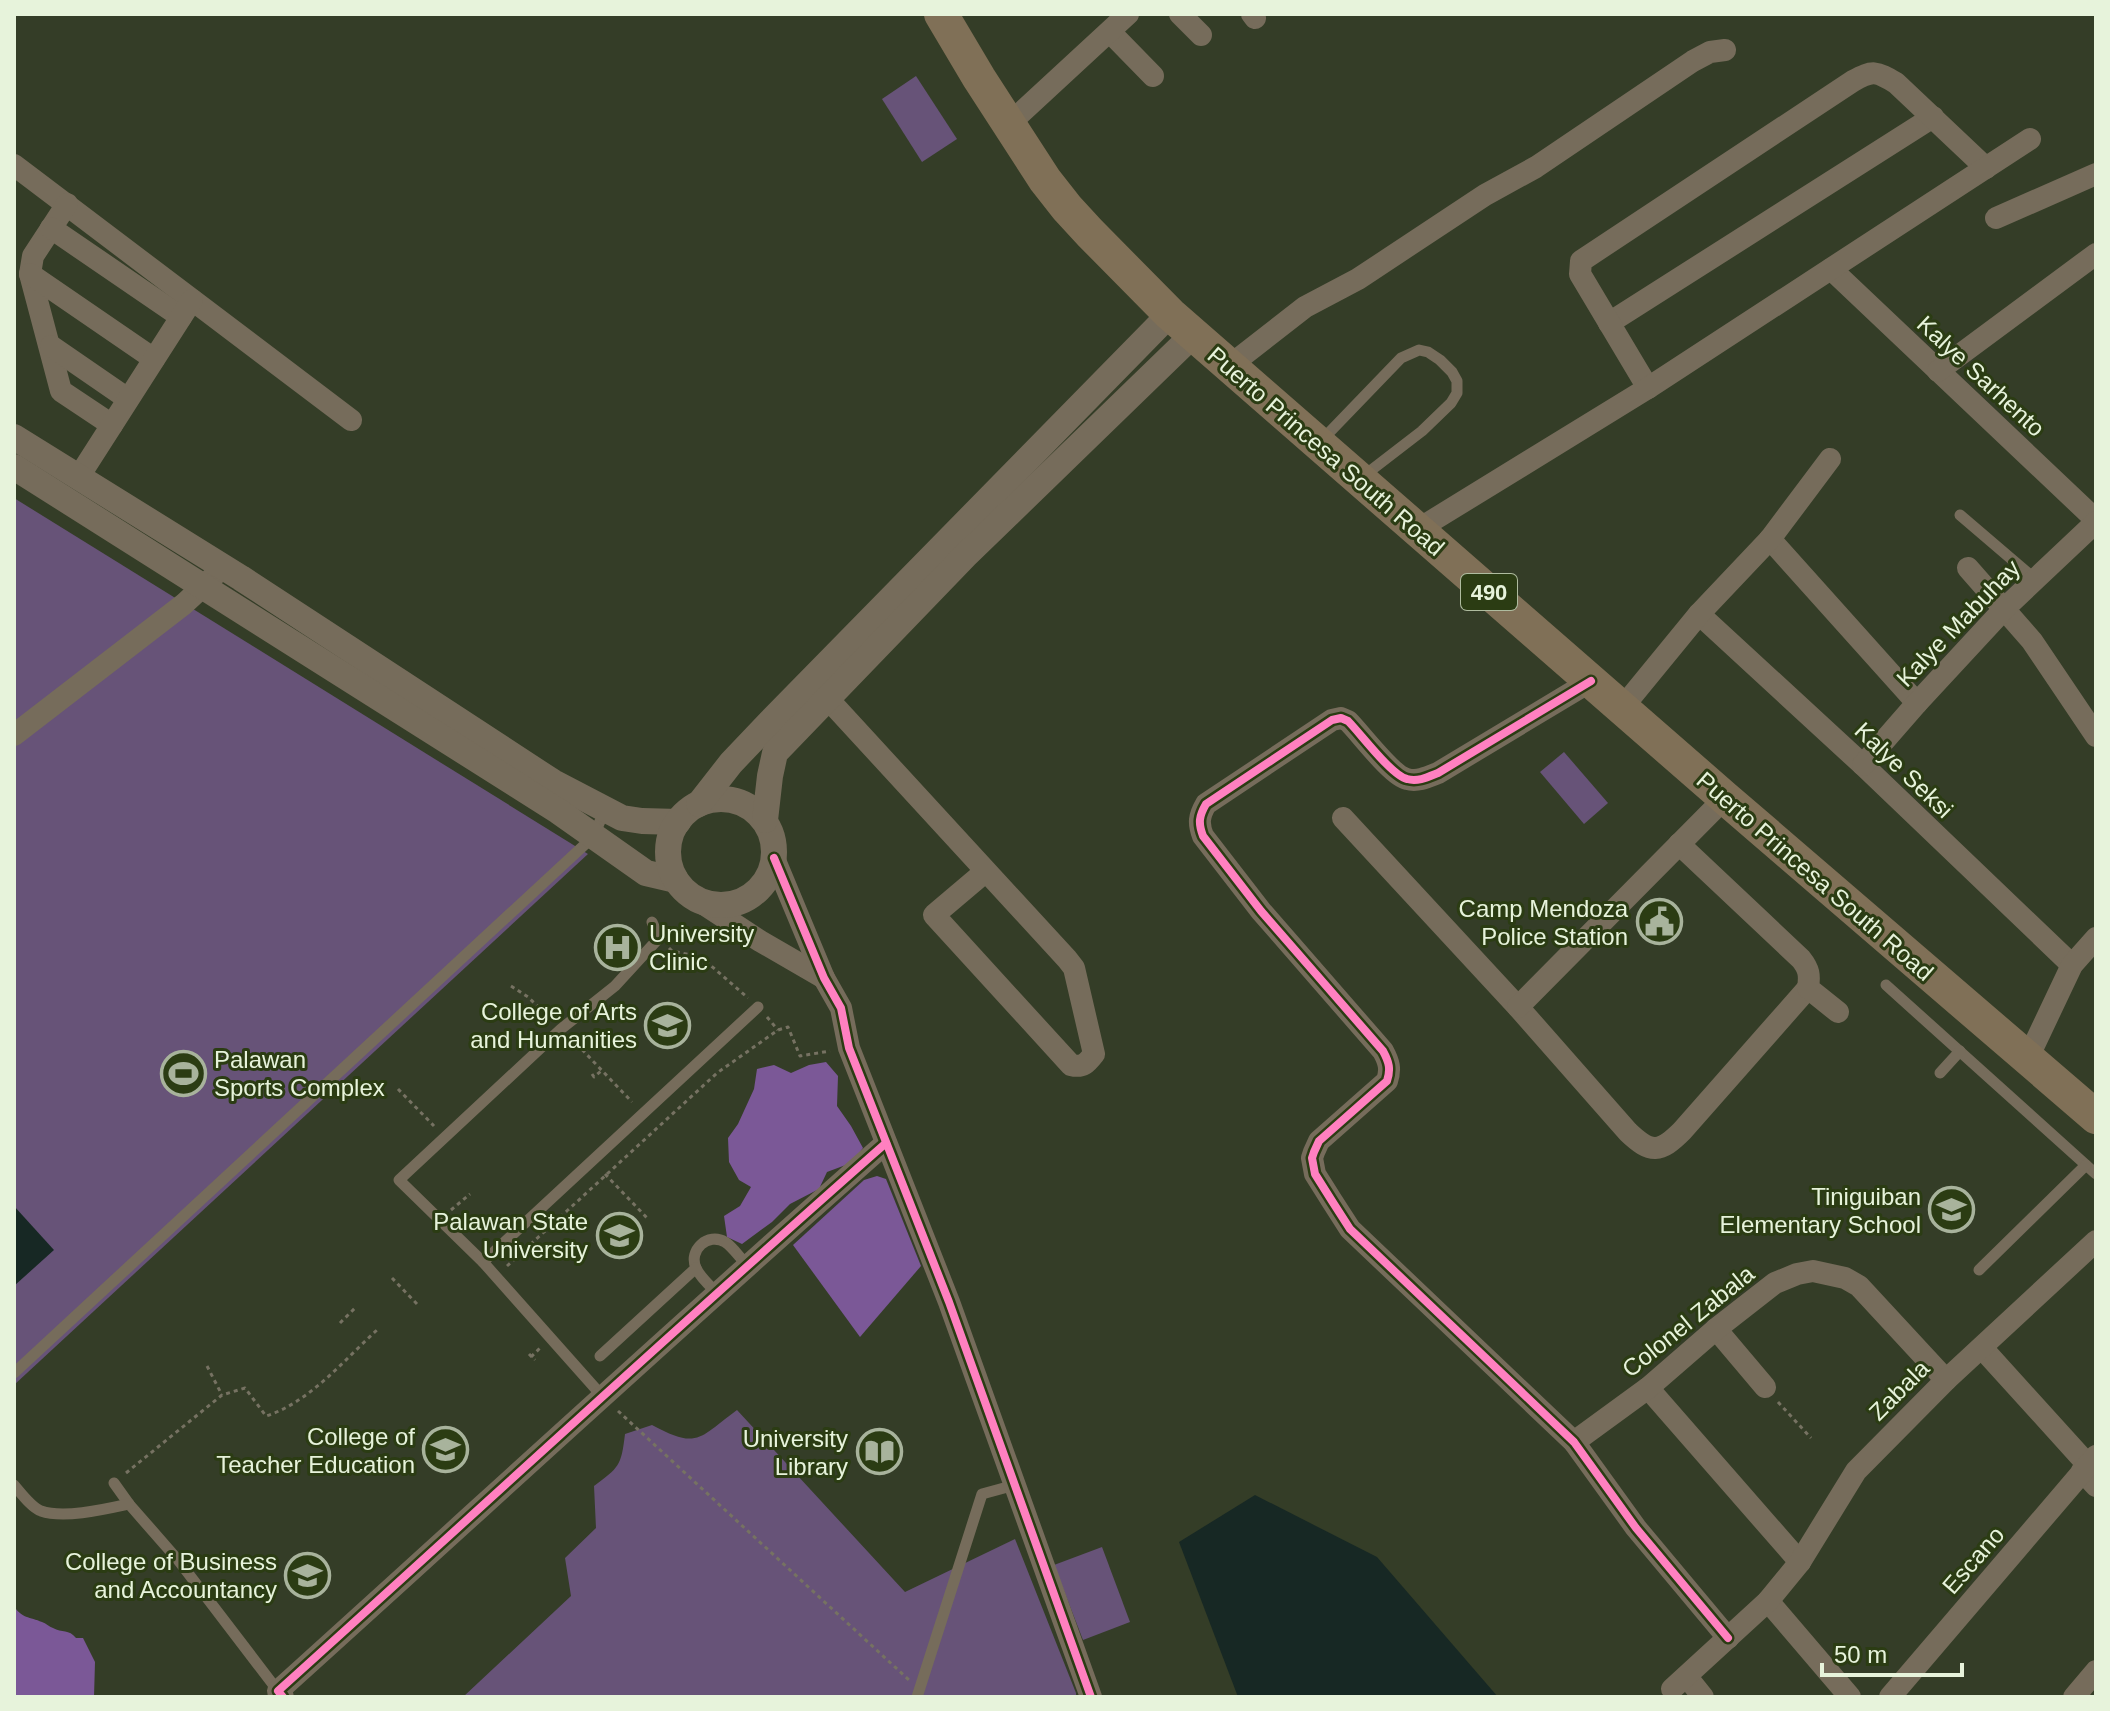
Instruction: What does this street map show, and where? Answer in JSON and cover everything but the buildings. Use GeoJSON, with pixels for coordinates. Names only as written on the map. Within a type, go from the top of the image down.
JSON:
{"type":"FeatureCollection","features":[{"type":"Feature","properties":{"kind":"main road","name":"Puerto Princesa South Road"},"geometry":{"type":"LineString","coordinates":[[941,14],[1045,180],[1067,208],[1181,324],[2096,1117]]}},
{"type":"Feature","properties":{"kind":"street"},"geometry":{"type":"LineString","coordinates":[[1180,14],[1201,35]]}},
{"type":"Feature","properties":{"kind":"street"},"geometry":{"type":"LineString","coordinates":[[1009,124],[1114,22],[1153,76]]}},
{"type":"Feature","properties":{"kind":"street"},"geometry":{"type":"LineString","coordinates":[[1228,367],[1305,307],[1358,279],[1485,195],[1536,167],[1693,61],[1710,52],[1725,50]]}},
{"type":"Feature","properties":{"kind":"street"},"geometry":{"type":"LineString","coordinates":[[1648,388],[1580,274],[1581,261],[1853,81],[1869,73],[1879,73],[1896,83],[1986,168]]}},
{"type":"Feature","properties":{"kind":"street"},"geometry":{"type":"LineString","coordinates":[[1609,323],[1933,117]]}},
{"type":"Feature","properties":{"kind":"street"},"geometry":{"type":"LineString","coordinates":[[1417,530],[1648,388],[2030,139]]}},
{"type":"Feature","properties":{"kind":"street"},"geometry":{"type":"LineString","coordinates":[[14,165],[67,204],[186,308]]}},
{"type":"Feature","properties":{"kind":"street"},"geometry":{"type":"LineString","coordinates":[[1996,218],[2095,175]]}},
{"type":"Feature","properties":{"kind":"street"},"geometry":{"type":"LineString","coordinates":[[67,204],[33,256],[30,274],[61,391],[112,425]]}},
{"type":"Feature","properties":{"kind":"street"},"geometry":{"type":"LineString","coordinates":[[51,228],[186,308],[351,420]]}},
{"type":"Feature","properties":{"kind":"street"},"geometry":{"type":"LineString","coordinates":[[1938,371],[2096,254]]}},
{"type":"Feature","properties":{"kind":"street","name":"Kalye Sarhento"},"geometry":{"type":"LineString","coordinates":[[1831,269],[2096,521]]}},
{"type":"Feature","properties":{"kind":"street"},"geometry":{"type":"LineString","coordinates":[[30,274],[154,359]]}},
{"type":"Feature","properties":{"kind":"street"},"geometry":{"type":"LineString","coordinates":[[78,478],[186,308]]}},
{"type":"Feature","properties":{"kind":"street"},"geometry":{"type":"LineString","coordinates":[[765,820],[775,753],[965,556],[1181,324]]}},
{"type":"Feature","properties":{"kind":"street"},"geometry":{"type":"LineString","coordinates":[[699,804],[731,763],[770,722],[1181,324]]}},
{"type":"Feature","properties":{"kind":"street"},"geometry":{"type":"LineString","coordinates":[[51,346],[128,399]]}},
{"type":"Feature","properties":{"kind":"street"},"geometry":{"type":"LineString","coordinates":[[14,437],[223,567],[553,782],[622,818],[678,822]]}},
{"type":"Feature","properties":{"kind":"street"},"geometry":{"type":"LineString","coordinates":[[1622,708],[1699,614],[1770,539],[1830,459]]}},
{"type":"Feature","properties":{"kind":"street"},"geometry":{"type":"LineString","coordinates":[[14,467],[558,811],[646,873],[683,887],[710,904],[732,904],[752,895],[767,879],[774,858]]}},
{"type":"Feature","properties":{"kind":"street","name":"Kalye Mabuhay"},"geometry":{"type":"LineString","coordinates":[[1863,765],[2005,608],[2096,521]]}},
{"type":"Feature","properties":{"kind":"street"},"geometry":{"type":"LineString","coordinates":[[1770,539],[1917,703]]}},
{"type":"Feature","properties":{"kind":"street"},"geometry":{"type":"LineString","coordinates":[[14,735],[204,587],[223,567]]}},
{"type":"Feature","properties":{"kind":"street"},"geometry":{"type":"LineString","coordinates":[[1968,568],[2032,641],[2096,736]]}},
{"type":"Feature","properties":{"kind":"street","name":"Kalye Seksi"},"geometry":{"type":"LineString","coordinates":[[1699,614],[1863,765],[2072,965]]}},
{"type":"Feature","properties":{"kind":"street"},"geometry":{"type":"LineString","coordinates":[[1591,681],[1438,773],[1418,780],[1404,779],[1395,773],[1348,721],[1341,718],[1332,720],[1206,804],[1198,824],[1203,836],[1261,911],[1383,1051],[1388,1061],[1390,1073],[1387,1081],[1319,1141],[1312,1158],[1315,1174],[1350,1229],[1574,1442],[1636,1528],[1728,1638]]}},
{"type":"Feature","properties":{"kind":"street"},"geometry":{"type":"LineString","coordinates":[[828,699],[986,871],[1074,968],[1094,1054],[1086,1063],[1071,1065],[934,915],[986,871]]}},
{"type":"Feature","properties":{"kind":"street"},"geometry":{"type":"LineString","coordinates":[[824,978],[760,941],[683,887],[669,861],[669,840],[687,811],[720,798],[741,802],[765,820],[772,834],[774,858],[824,978],[841,1008],[849,1048],[949,1302],[1091,1697]]}},
{"type":"Feature","properties":{"kind":"street"},"geometry":{"type":"LineString","coordinates":[[1518,1007],[1725,798]]}},
{"type":"Feature","properties":{"kind":"street"},"geometry":{"type":"LineString","coordinates":[[1343,818],[1518,1007],[1628,1132],[1640,1144],[1659,1149],[1671,1143],[1808,988],[1810,976],[1801,959],[1679,844]]}},
{"type":"Feature","properties":{"kind":"street"},"geometry":{"type":"LineString","coordinates":[[2027,1060],[2072,965],[2096,938]]}},
{"type":"Feature","properties":{"kind":"street"},"geometry":{"type":"LineString","coordinates":[[1808,988],[1838,1012]]}},
{"type":"Feature","properties":{"kind":"street"},"geometry":{"type":"LineString","coordinates":[[278,1695],[747,1265],[886,1143]]}},
{"type":"Feature","properties":{"kind":"street","name":"Zabala"},"geometry":{"type":"LineString","coordinates":[[1703,1697],[1680,1683],[1768,1601],[1800,1562],[1856,1471],[1946,1380],[2096,1241]]}},
{"type":"Feature","properties":{"kind":"street","name":"Colonel Zabala"},"geometry":{"type":"LineString","coordinates":[[1574,1442],[1648,1388],[1775,1283],[1813,1271],[1845,1278],[1859,1286],[1946,1380]]}},
{"type":"Feature","properties":{"kind":"street"},"geometry":{"type":"LineString","coordinates":[[1716,1329],[1765,1387]]}},
{"type":"Feature","properties":{"kind":"street"},"geometry":{"type":"LineString","coordinates":[[1982,1348],[2090,1470]]}},
{"type":"Feature","properties":{"kind":"street"},"geometry":{"type":"LineString","coordinates":[[1648,1388],[1800,1562]]}},
{"type":"Feature","properties":{"kind":"street","name":"Escano"},"geometry":{"type":"LineString","coordinates":[[1890,1697],[2090,1470]]}},
{"type":"Feature","properties":{"kind":"street"},"geometry":{"type":"LineString","coordinates":[[1768,1601],[1850,1697]]}},
{"type":"Feature","properties":{"kind":"street"},"geometry":{"type":"LineString","coordinates":[[2074,1697],[2096,1671]]}},
{"type":"Feature","properties":{"kind":"lane"},"geometry":{"type":"LineString","coordinates":[[1317,444],[1401,358],[1419,350],[1440,360],[1457,381],[1457,393],[1451,403],[1422,431],[1359,479]]}},
{"type":"Feature","properties":{"kind":"lane"},"geometry":{"type":"LineString","coordinates":[[1960,515],[2036,580]]}},
{"type":"Feature","properties":{"kind":"lane"},"geometry":{"type":"LineString","coordinates":[[14,1373],[593,837],[605,810]]}},
{"type":"Feature","properties":{"kind":"lane"},"geometry":{"type":"LineString","coordinates":[[603,1398],[483,1262],[399,1180],[561,1029],[615,986],[659,938],[652,922]]}},
{"type":"Feature","properties":{"kind":"lane"},"geometry":{"type":"LineString","coordinates":[[1886,985],[2096,1174]]}},
{"type":"Feature","properties":{"kind":"lane"},"geometry":{"type":"LineString","coordinates":[[483,1262],[758,1007]]}},
{"type":"Feature","properties":{"kind":"lane"},"geometry":{"type":"LineString","coordinates":[[1940,1073],[1960,1051]]}},
{"type":"Feature","properties":{"kind":"lane"},"geometry":{"type":"LineString","coordinates":[[1979,1270],[2086,1165]]}},
{"type":"Feature","properties":{"kind":"lane"},"geometry":{"type":"LineString","coordinates":[[717,1293],[696,1268],[694,1256],[700,1245],[712,1239],[724,1241],[747,1265]]}},
{"type":"Feature","properties":{"kind":"lane"},"geometry":{"type":"LineString","coordinates":[[600,1356],[696,1268]]}},
{"type":"Feature","properties":{"kind":"lane"},"geometry":{"type":"LineString","coordinates":[[114,1483],[178,1560],[278,1695]]}},
{"type":"Feature","properties":{"kind":"lane"},"geometry":{"type":"LineString","coordinates":[[14,1485],[42,1511],[74,1513],[129,1504]]}},
{"type":"Feature","properties":{"kind":"lane"},"geometry":{"type":"LineString","coordinates":[[918,1694],[982,1494],[1015,1485]]}},
{"type":"Feature","properties":{"kind":"path"},"geometry":{"type":"LineString","coordinates":[[659,938],[672,951],[701,957],[758,1007]]}},
{"type":"Feature","properties":{"kind":"path"},"geometry":{"type":"LineString","coordinates":[[511,986],[528,997],[642,1113]]}},
{"type":"Feature","properties":{"kind":"path"},"geometry":{"type":"LineString","coordinates":[[495,1277],[717,1073],[778,1030],[788,1027],[800,1056],[849,1048]]}},
{"type":"Feature","properties":{"kind":"path"},"geometry":{"type":"LineString","coordinates":[[594,1077],[601,1071]]}},
{"type":"Feature","properties":{"kind":"path"},"geometry":{"type":"LineString","coordinates":[[398,1089],[444,1137]]}},
{"type":"Feature","properties":{"kind":"path"},"geometry":{"type":"LineString","coordinates":[[591,1160],[649,1220]]}},
{"type":"Feature","properties":{"kind":"path"},"geometry":{"type":"LineString","coordinates":[[439,1219],[469,1194]]}},
{"type":"Feature","properties":{"kind":"path"},"geometry":{"type":"LineString","coordinates":[[392,1278],[417,1304]]}},
{"type":"Feature","properties":{"kind":"path"},"geometry":{"type":"LineString","coordinates":[[340,1323],[355,1308]]}},
{"type":"Feature","properties":{"kind":"path"},"geometry":{"type":"LineString","coordinates":[[114,1483],[222,1395],[245,1388],[266,1416],[282,1411],[308,1393],[377,1330]]}},
{"type":"Feature","properties":{"kind":"path"},"geometry":{"type":"LineString","coordinates":[[529,1354],[535,1360]]}},
{"type":"Feature","properties":{"kind":"path"},"geometry":{"type":"LineString","coordinates":[[207,1366],[222,1395]]}},
{"type":"Feature","properties":{"kind":"path"},"geometry":{"type":"LineString","coordinates":[[1765,1387],[1811,1438]]}},
{"type":"Feature","properties":{"kind":"path"},"geometry":{"type":"LineString","coordinates":[[603,1398],[918,1694]]}},
{"type":"Feature","properties":{"kind":"shaded area"},"geometry":{"type":"Polygon","coordinates":[[[916,76],[957,139],[922,162],[882,99],[916,76]]]}},
{"type":"Feature","properties":{"kind":"shaded area","name":"Palawan Sports Complex"},"geometry":{"type":"Polygon","coordinates":[[[14,498],[588,854],[14,1385],[14,498]]]}},
{"type":"Feature","properties":{"kind":"shaded area"},"geometry":{"type":"Polygon","coordinates":[[[1564,752],[1608,803],[1584,824],[1540,772],[1564,752]]]}},
{"type":"Feature","properties":{"kind":"shaded area"},"geometry":{"type":"Polygon","coordinates":[[[826,1062],[838,1076],[837,1106],[863,1148],[851,1163],[827,1172],[819,1189],[790,1204],[742,1244],[727,1237],[724,1216],[740,1206],[751,1187],[739,1180],[729,1162],[728,1138],[754,1089],[757,1069],[774,1065],[791,1073],[826,1062]]]}},
{"type":"Feature","properties":{"kind":"shaded area"},"geometry":{"type":"Polygon","coordinates":[[[877,1176],[886,1179],[921,1266],[860,1337],[793,1245],[864,1180],[877,1176]]]}},
{"type":"Feature","properties":{"kind":"shaded area"},"geometry":{"type":"Polygon","coordinates":[[[737,1410],[905,1592],[1015,1539],[1076,1697],[463,1697],[571,1596],[565,1558],[596,1528],[594,1486],[617,1465],[625,1434],[652,1425],[689,1439],[706,1434],[737,1410]]]}},
{"type":"Feature","properties":{"kind":"shaded area"},"geometry":{"type":"Polygon","coordinates":[[[1102,1547],[1130,1622],[1083,1640],[1054,1565],[1102,1547]]]}},
{"type":"Feature","properties":{"kind":"shaded area"},"geometry":{"type":"Polygon","coordinates":[[[14,1606],[26,1617],[71,1633],[76,1638],[83,1638],[95,1662],[94,1697],[14,1697],[14,1606]]]}},
{"type":"Feature","properties":{"kind":"water"},"geometry":{"type":"Polygon","coordinates":[[[14,1206],[54,1250],[14,1286],[14,1206]]]}},
{"type":"Feature","properties":{"kind":"water"},"geometry":{"type":"Polygon","coordinates":[[[1255,1495],[1377,1557],[1498,1697],[1238,1697],[1179,1542],[1255,1495]]]}},
{"type":"Feature","properties":{"kind":"cycle path"},"geometry":{"type":"LineString","coordinates":[[1591,681],[1438,773],[1419,779],[1407,779],[1393,770],[1348,721],[1341,718],[1332,720],[1206,804],[1200,827],[1203,836],[1261,911],[1387,1059],[1387,1081],[1319,1141],[1312,1158],[1315,1174],[1350,1229],[1574,1442],[1636,1528],[1728,1638]]}},
{"type":"Feature","properties":{"kind":"cycle path"},"geometry":{"type":"LineString","coordinates":[[774,858],[824,978],[841,1008],[849,1048],[949,1302],[1091,1697]]}},
{"type":"Feature","properties":{"kind":"cycle path"},"geometry":{"type":"LineString","coordinates":[[283,1697],[278,1691],[886,1143]]}},
{"type":"Feature","properties":{"kind":"place","name":"Camp Mendoza Police Station"},"geometry":{"type":"Point","coordinates":[1659,922]}},
{"type":"Feature","properties":{"kind":"place","name":"University Clinic"},"geometry":{"type":"Point","coordinates":[618,947]}},
{"type":"Feature","properties":{"kind":"place","name":"College of Arts and Humanities"},"geometry":{"type":"Point","coordinates":[668,1025]}},
{"type":"Feature","properties":{"kind":"place","name":"Palawan Sports Complex"},"geometry":{"type":"Point","coordinates":[183,1073]}},
{"type":"Feature","properties":{"kind":"place","name":"Tiniguiban Elementary School"},"geometry":{"type":"Point","coordinates":[1952,1210]}},
{"type":"Feature","properties":{"kind":"place","name":"Palawan State University"},"geometry":{"type":"Point","coordinates":[619,1235]}},
{"type":"Feature","properties":{"kind":"place","name":"College of Teacher Education"},"geometry":{"type":"Point","coordinates":[446,1450]}},
{"type":"Feature","properties":{"kind":"place","name":"University Library"},"geometry":{"type":"Point","coordinates":[879,1452]}},
{"type":"Feature","properties":{"kind":"place","name":"College of Business and Accountancy"},"geometry":{"type":"Point","coordinates":[308,1575]}}]}
